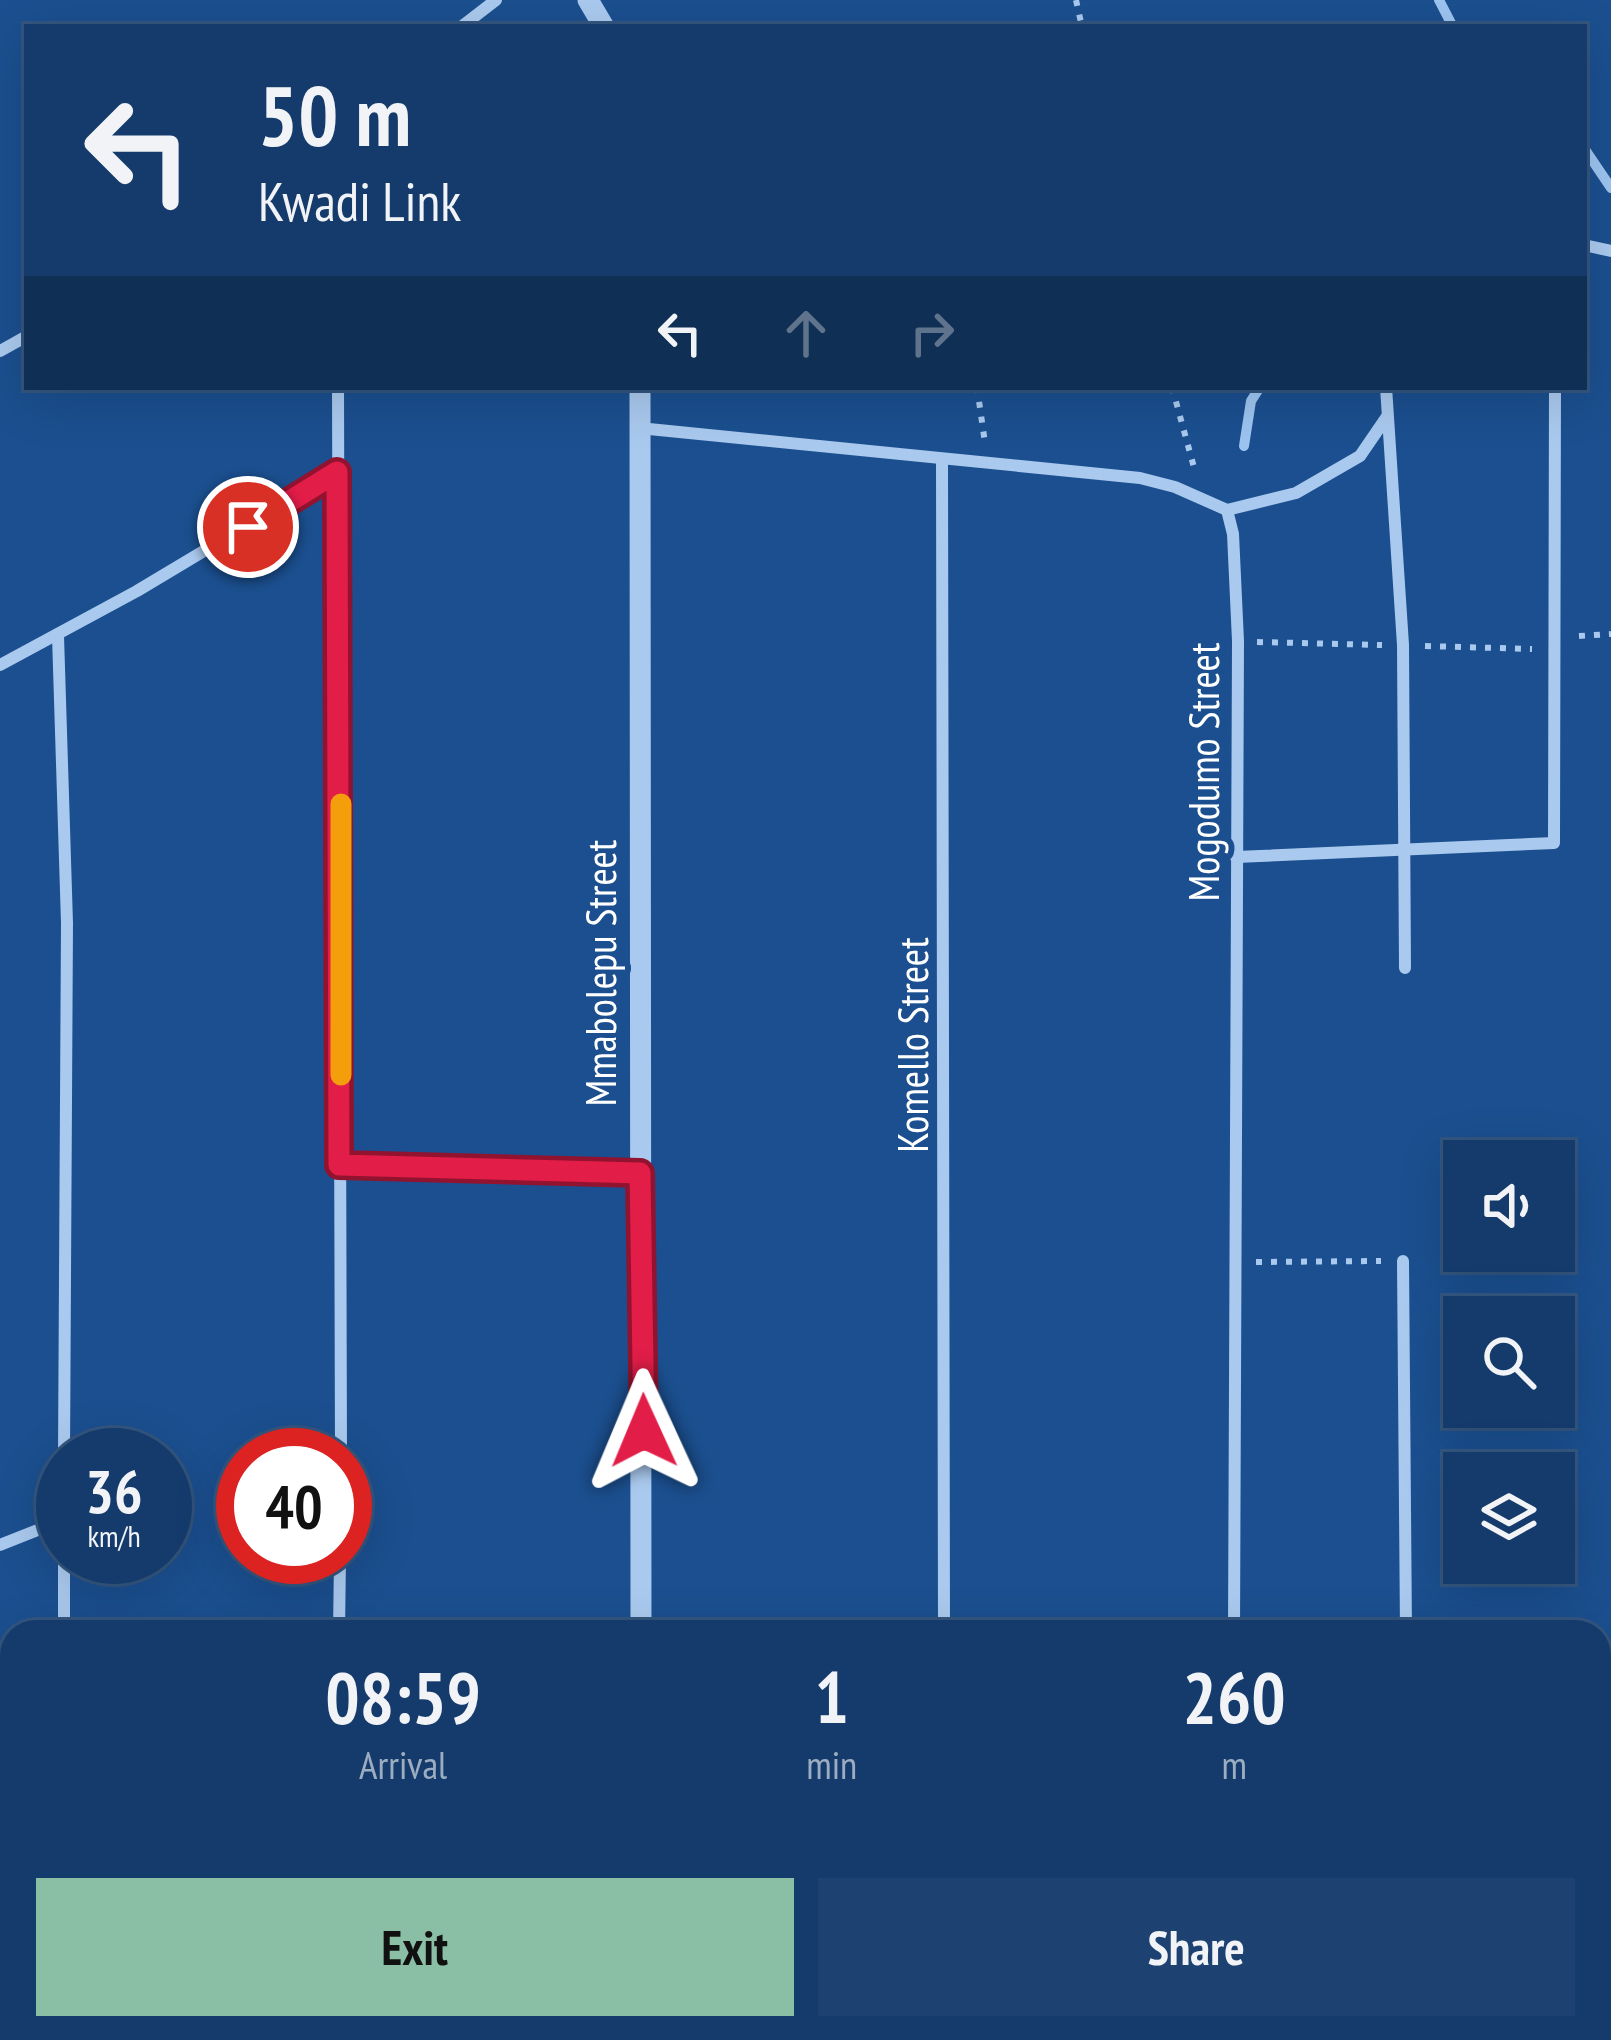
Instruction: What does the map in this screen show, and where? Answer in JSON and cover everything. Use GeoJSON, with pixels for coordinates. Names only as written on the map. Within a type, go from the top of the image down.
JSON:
{"type":"FeatureCollection","features":[{"type":"Feature","properties":{"kind":"street"},"geometry":{"type":"LineString","coordinates":[[465,24],[496,0]]}},
{"type":"Feature","properties":{"kind":"street"},"geometry":{"type":"LineString","coordinates":[[338,390],[341,1428]]}},
{"type":"Feature","properties":{"kind":"street","name":"Mmabolepu Street"},"geometry":{"type":"LineString","coordinates":[[640,390],[641,1620]]}},
{"type":"Feature","properties":{"kind":"street"},"geometry":{"type":"LineString","coordinates":[[1387,390],[1403,645],[1405,968]]}},
{"type":"Feature","properties":{"kind":"street"},"geometry":{"type":"LineString","coordinates":[[1236,857],[1554,843],[1555,390]]}},
{"type":"Feature","properties":{"kind":"street"},"geometry":{"type":"LineString","coordinates":[[639,428],[1140,478],[1227,510],[1296,493],[1360,456],[1386,417]]}},
{"type":"Feature","properties":{"kind":"street","name":"Komello Street"},"geometry":{"type":"LineString","coordinates":[[942,459],[944,1620]]}},
{"type":"Feature","properties":{"kind":"street"},"geometry":{"type":"LineString","coordinates":[[0,665],[58,636],[337,472]]}},
{"type":"Feature","properties":{"kind":"street","name":"Mogodumo Street"},"geometry":{"type":"LineString","coordinates":[[1227,510],[1237,579],[1234,1620]]}},
{"type":"Feature","properties":{"kind":"street"},"geometry":{"type":"LineString","coordinates":[[58,636],[67,923],[64,1428]]}},
{"type":"Feature","properties":{"kind":"street"},"geometry":{"type":"LineString","coordinates":[[339,1165],[640,1173]]}},
{"type":"Feature","properties":{"kind":"street"},"geometry":{"type":"LineString","coordinates":[[1403,1261],[1406,1620]]}},
{"type":"Feature","properties":{"kind":"street"},"geometry":{"type":"LineString","coordinates":[[0,1545],[36,1531]]}},
{"type":"Feature","properties":{"kind":"street"},"geometry":{"type":"LineString","coordinates":[[64,1584],[64,1620]]}},
{"type":"Feature","properties":{"kind":"street"},"geometry":{"type":"LineString","coordinates":[[339,1620],[340,1584]]}},
{"type":"Feature","properties":{"kind":"path"},"geometry":{"type":"LineString","coordinates":[[977,390],[987,463]]}},
{"type":"Feature","properties":{"kind":"path"},"geometry":{"type":"LineString","coordinates":[[1173,390],[1202,497]]}},
{"type":"Feature","properties":{"kind":"path"},"geometry":{"type":"LineString","coordinates":[[1235,1262],[1403,1261]]}},
{"type":"Feature","properties":{"kind":"waterway"},"geometry":{"type":"LineString","coordinates":[[1439,0],[1451,24]]}},
{"type":"Feature","properties":{"kind":"waterway"},"geometry":{"type":"LineString","coordinates":[[1587,152],[1611,188]]}},
{"type":"Feature","properties":{"kind":"waterway"},"geometry":{"type":"LineString","coordinates":[[1244,446],[1251,401],[1258,390]]}},
{"type":"Feature","properties":{"kind":"slow traffic"},"geometry":{"type":"LineString","coordinates":[[341,804],[341,1075]]}},
{"type":"Feature","properties":{"kind":"route"},"geometry":{"type":"LineString","coordinates":[[248,527],[337,472],[339,1165],[640,1173],[644,1431]]}}]}
